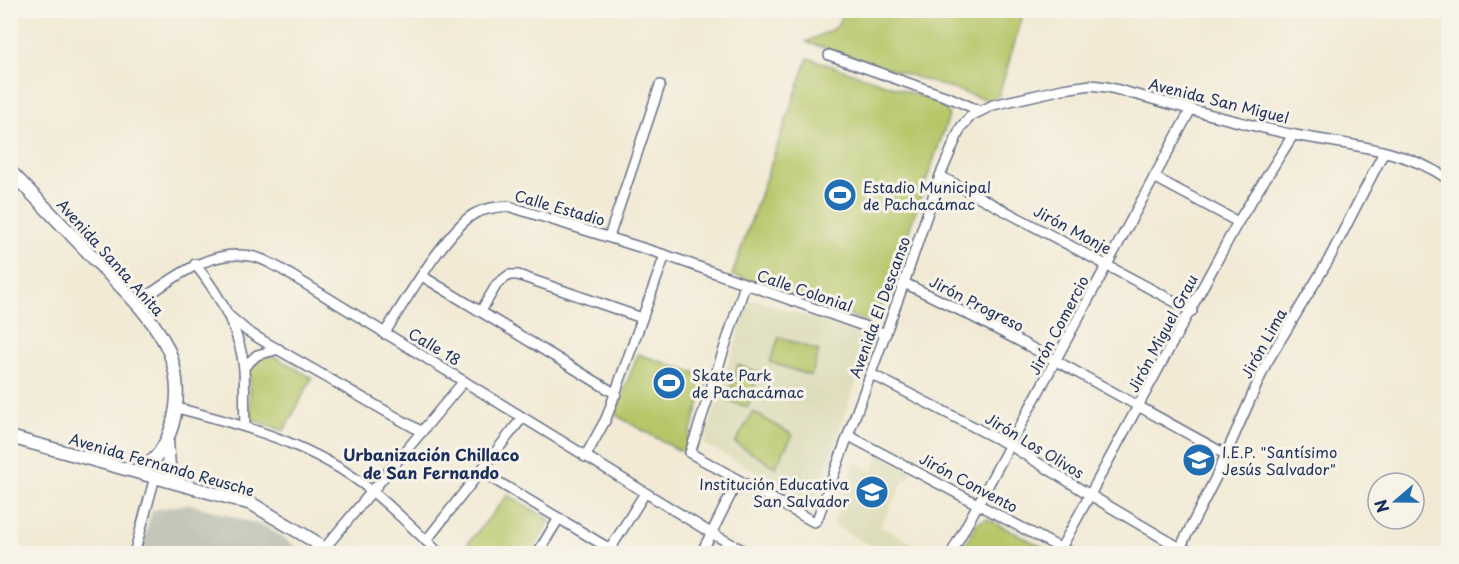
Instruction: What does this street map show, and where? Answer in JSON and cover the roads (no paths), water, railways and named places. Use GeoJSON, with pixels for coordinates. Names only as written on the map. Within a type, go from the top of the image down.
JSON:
{"type":"FeatureCollection","features":[{"type":"Feature","properties":{"kind":"street"},"geometry":{"type":"LineString","coordinates":[[829,55],[953,99],[980,111]]}},
{"type":"Feature","properties":{"kind":"street"},"geometry":{"type":"LineString","coordinates":[[609,237],[660,85]]}},
{"type":"Feature","properties":{"kind":"street","name":"Avenida San Miguel"},"geometry":{"type":"LineString","coordinates":[[980,111],[993,105],[1063,89],[1091,85],[1107,87],[1293,135],[1384,152],[1414,162],[1449,179]]}},
{"type":"Feature","properties":{"kind":"street","name":"Jirón Comercio"},"geometry":{"type":"LineString","coordinates":[[951,554],[1191,109]]}},
{"type":"Feature","properties":{"kind":"street","name":"Avenida El Descanso"},"geometry":{"type":"LineString","coordinates":[[738,480],[812,522],[816,521],[886,334],[940,176],[962,127],[971,116],[980,111]]}},
{"type":"Feature","properties":{"kind":"street","name":"Jirón Miguel Grau"},"geometry":{"type":"LineString","coordinates":[[1060,548],[1238,222],[1293,135]]}},
{"type":"Feature","properties":{"kind":"street","name":"Jirón Lima"},"geometry":{"type":"LineString","coordinates":[[1179,551],[1208,495],[1266,364],[1328,261],[1384,152]]}},
{"type":"Feature","properties":{"kind":"street","name":"Avenida Santa Anita"},"geometry":{"type":"LineString","coordinates":[[10,171],[136,304],[161,337],[169,353],[178,396],[177,408],[167,442],[153,461],[136,471]]}},
{"type":"Feature","properties":{"kind":"street","name":"Jirón Monje"},"geometry":{"type":"LineString","coordinates":[[940,176],[1191,310]]}},
{"type":"Feature","properties":{"kind":"street"},"geometry":{"type":"LineString","coordinates":[[1154,177],[1238,222]]}},
{"type":"Feature","properties":{"kind":"street","name":"Calle Estadio"},"geometry":{"type":"LineString","coordinates":[[384,333],[422,276],[462,223],[475,213],[496,207],[508,206],[609,237],[745,285]]}},
{"type":"Feature","properties":{"kind":"street","name":"Calle 18"},"geometry":{"type":"LineString","coordinates":[[136,304],[195,264],[235,255],[256,257],[281,269],[585,457],[750,554]]}},
{"type":"Feature","properties":{"kind":"street"},"geometry":{"type":"LineString","coordinates":[[585,457],[606,419],[616,394],[665,255]]}},
{"type":"Feature","properties":{"kind":"street"},"geometry":{"type":"LineString","coordinates":[[195,264],[214,288],[237,339],[243,367],[245,425]]}},
{"type":"Feature","properties":{"kind":"street"},"geometry":{"type":"LineString","coordinates":[[481,311],[497,284],[509,275],[518,275],[642,318]]}},
{"type":"Feature","properties":{"kind":"street"},"geometry":{"type":"LineString","coordinates":[[422,276],[616,394]]}},
{"type":"Feature","properties":{"kind":"street","name":"Jirón Progreso"},"geometry":{"type":"LineString","coordinates":[[904,283],[1056,361],[1225,454]]}},
{"type":"Feature","properties":{"kind":"street","name":"Calle Colonial"},"geometry":{"type":"LineString","coordinates":[[738,480],[690,453],[745,285],[886,334]]}},
{"type":"Feature","properties":{"kind":"street"},"geometry":{"type":"LineString","coordinates":[[227,314],[247,331],[422,432]]}},
{"type":"Feature","properties":{"kind":"street"},"geometry":{"type":"LineString","coordinates":[[243,367],[257,355],[279,349]]}},
{"type":"Feature","properties":{"kind":"street","name":"Jirón Los Olivos"},"geometry":{"type":"LineString","coordinates":[[871,374],[1011,446],[1179,551],[1198,554]]}},
{"type":"Feature","properties":{"kind":"street"},"geometry":{"type":"LineString","coordinates":[[325,552],[372,491],[464,381]]}},
{"type":"Feature","properties":{"kind":"street"},"geometry":{"type":"LineString","coordinates":[[177,408],[245,425],[312,452],[372,491],[440,554]]}},
{"type":"Feature","properties":{"kind":"street"},"geometry":{"type":"LineString","coordinates":[[426,541],[522,418]]}},
{"type":"Feature","properties":{"kind":"street","name":"Jirón Convento"},"geometry":{"type":"LineString","coordinates":[[849,436],[1060,548],[1076,554]]}},
{"type":"Feature","properties":{"kind":"street","name":"Avenida Fernando Reusche"},"geometry":{"type":"LineString","coordinates":[[10,437],[252,504],[314,541],[325,552]]}},
{"type":"Feature","properties":{"kind":"street","name":"Avenida Santa Anita"},"geometry":{"type":"LineString","coordinates":[[167,442],[169,465],[179,483]]}},
{"type":"Feature","properties":{"kind":"street"},"geometry":{"type":"LineString","coordinates":[[480,471],[609,551],[645,493]]}},
{"type":"Feature","properties":{"kind":"street"},"geometry":{"type":"LineString","coordinates":[[134,554],[155,477]]}},
{"type":"Feature","properties":{"kind":"street"},"geometry":{"type":"LineString","coordinates":[[701,554],[738,480]]}},
{"type":"Feature","properties":{"kind":"street"},"geometry":{"type":"LineString","coordinates":[[537,554],[559,518]]}},
{"type":"Feature","properties":{"kind":"place","name":"Estadio Municipal de Pachacámac"},"geometry":{"type":"Point","coordinates":[840,195]}},
{"type":"Feature","properties":{"kind":"place","name":"Skate Park de Pachacámac"},"geometry":{"type":"Point","coordinates":[669,383]}},
{"type":"Feature","properties":{"kind":"place","name":"I.E.P. \"Santísimo Jesús Salvador\""},"geometry":{"type":"Point","coordinates":[1199,460]}},
{"type":"Feature","properties":{"kind":"place","name":"Institución Educativa San Salvador"},"geometry":{"type":"Point","coordinates":[872,492]}},
{"type":"Feature","properties":{"kind":"district","name":"Urbanización Chillaco de San Fernando"},"geometry":{"type":"Point","coordinates":[431,463]}}]}
